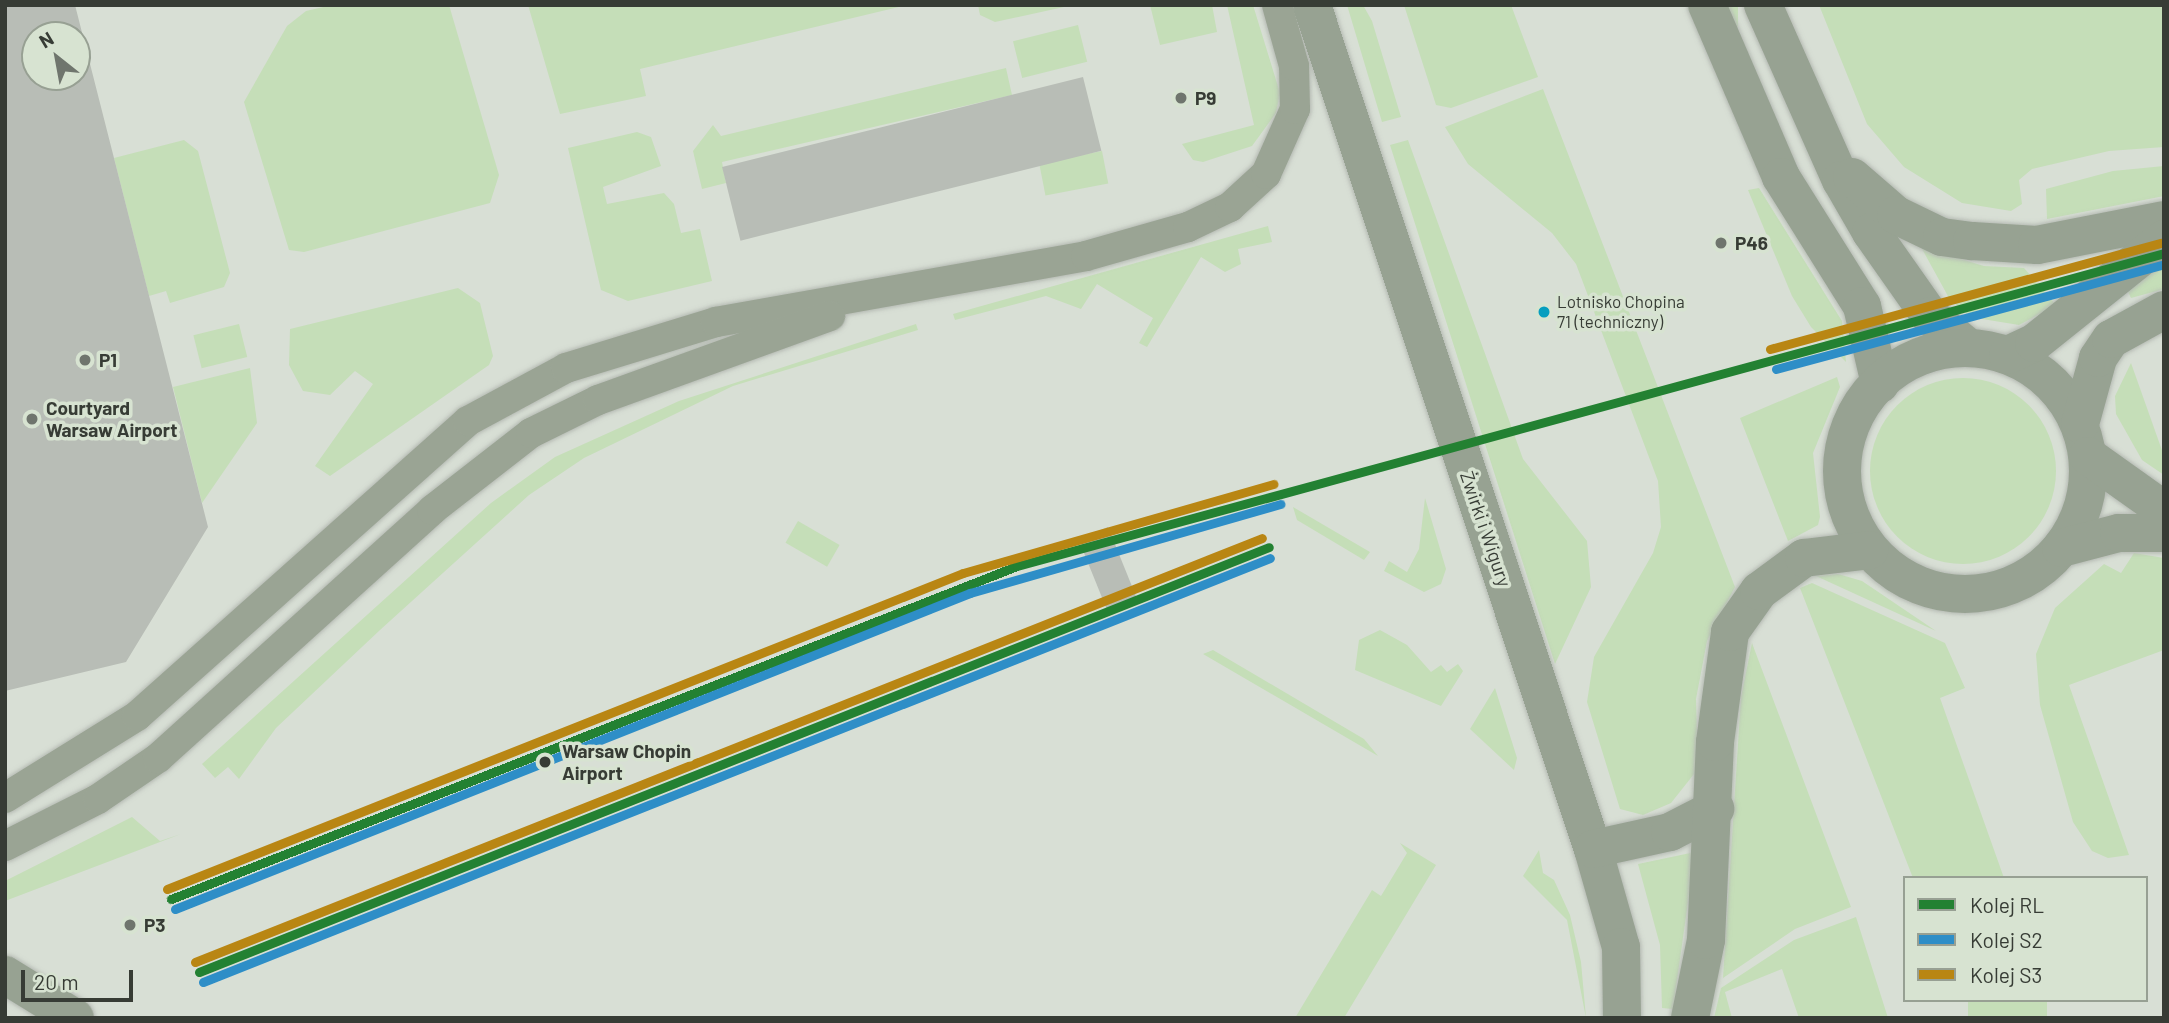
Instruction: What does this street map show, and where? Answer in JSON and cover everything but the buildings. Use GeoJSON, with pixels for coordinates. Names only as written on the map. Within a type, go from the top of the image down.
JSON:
{"type":"FeatureCollection","features":[{"type":"Feature","properties":{"kind":"main road","name":"Żwirki i Wigury"},"geometry":{"type":"LineString","coordinates":[[1311,5],[1593,849],[1621,947],[1622,1018]]}},
{"type":"Feature","properties":{"kind":"main road"},"geometry":{"type":"LineString","coordinates":[[1707,5],[1781,177],[1862,306],[1880,384]]}},
{"type":"Feature","properties":{"kind":"main road"},"geometry":{"type":"LineString","coordinates":[[1763,5],[1827,152],[1871,232],[1930,316],[1969,348]]}},
{"type":"Feature","properties":{"kind":"main road"},"geometry":{"type":"LineString","coordinates":[[1827,152],[1896,215],[1942,237],[2037,245],[2164,220]]}},
{"type":"Feature","properties":{"kind":"main road"},"geometry":{"type":"LineString","coordinates":[[2008,355],[2034,343],[2164,239]]}},
{"type":"Feature","properties":{"kind":"main road"},"geometry":{"type":"LineString","coordinates":[[2164,310],[2110,339],[2098,358],[2084,440],[2083,510],[2061,548],[2019,581],[1958,594],[1917,584],[1870,550],[1846,500],[1843,463],[1850,426],[1880,384],[1915,359],[1969,348],[2008,355],[2049,381],[2084,440],[2164,510]]}},
{"type":"Feature","properties":{"kind":"main road"},"geometry":{"type":"LineString","coordinates":[[2061,548],[2119,533],[2164,533]]}},
{"type":"Feature","properties":{"kind":"main road"},"geometry":{"type":"LineString","coordinates":[[1690,1018],[1706,940],[1721,664],[1742,612],[1775,577],[1804,558],[1870,550]]}},
{"type":"Feature","properties":{"kind":"main road"},"geometry":{"type":"LineString","coordinates":[[1593,849],[1671,832],[1715,809]]}},
{"type":"Feature","properties":{"kind":"main road"},"geometry":{"type":"LineString","coordinates":[[5,975],[75,1018]]}},
{"type":"Feature","properties":{"kind":"street"},"geometry":{"type":"LineString","coordinates":[[5,798],[137,716],[428,453],[503,398],[606,351],[716,322],[1086,256],[1188,227],[1230,207],[1266,174],[1295,109],[1294,66],[1277,5]]}},
{"type":"Feature","properties":{"kind":"street"},"geometry":{"type":"LineString","coordinates":[[5,846],[87,805],[158,758],[432,510],[531,433],[598,400],[912,286]]}},
{"type":"Feature","properties":{"kind":"green space"},"geometry":{"type":"Polygon","coordinates":[[[332,5],[449,5],[499,175],[490,203],[304,252],[289,250],[244,102],[287,26],[306,11],[332,5]]]}},
{"type":"Feature","properties":{"kind":"green space"},"geometry":{"type":"Polygon","coordinates":[[[528,5],[907,5],[640,69],[646,96],[560,114],[528,5]]]}},
{"type":"Feature","properties":{"kind":"green space"},"geometry":{"type":"Polygon","coordinates":[[[978,5],[1073,5],[995,22],[980,15],[978,5]]]}},
{"type":"Feature","properties":{"kind":"green space"},"geometry":{"type":"Polygon","coordinates":[[[1150,5],[1212,5],[1217,32],[1160,45],[1150,5]]]}},
{"type":"Feature","properties":{"kind":"green space"},"geometry":{"type":"Polygon","coordinates":[[[1227,5],[1253,5],[1280,93],[1276,113],[1252,146],[1203,162],[1193,160],[1182,144],[1254,125],[1227,5]]]}},
{"type":"Feature","properties":{"kind":"green space"},"geometry":{"type":"Polygon","coordinates":[[[1347,5],[1363,5],[1372,21],[1401,117],[1382,122],[1347,5]]]}},
{"type":"Feature","properties":{"kind":"green space"},"geometry":{"type":"Polygon","coordinates":[[[1404,5],[1511,5],[1538,77],[1451,108],[1436,105],[1404,5]]]}},
{"type":"Feature","properties":{"kind":"green space"},"geometry":{"type":"Polygon","coordinates":[[[1729,5],[1738,5],[1738,66],[1729,66],[1729,5]]]}},
{"type":"Feature","properties":{"kind":"green space"},"geometry":{"type":"Polygon","coordinates":[[[1819,5],[2164,5],[2164,147],[2109,151],[2032,169],[2019,180],[2022,204],[2011,211],[1962,203],[1904,167],[1867,124],[1819,5]]]}},
{"type":"Feature","properties":{"kind":"green space"},"geometry":{"type":"Polygon","coordinates":[[[1078,25],[1087,62],[1022,78],[1013,41],[1078,25]]]}},
{"type":"Feature","properties":{"kind":"green space"},"geometry":{"type":"Polygon","coordinates":[[[1006,68],[1012,95],[722,162],[726,183],[702,189],[693,151],[713,125],[721,136],[1006,68]]]}},
{"type":"Feature","properties":{"kind":"green space"},"geometry":{"type":"Polygon","coordinates":[[[1543,89],[1735,587],[1707,641],[1696,699],[1698,769],[1671,803],[1643,815],[1620,809],[1587,702],[1594,657],[1653,553],[1661,527],[1658,481],[1576,264],[1552,233],[1468,164],[1445,127],[1543,89]]]}},
{"type":"Feature","properties":{"kind":"green space"},"geometry":{"type":"Polygon","coordinates":[[[637,132],[651,137],[661,166],[603,187],[607,204],[664,193],[674,204],[681,233],[700,229],[712,281],[628,301],[601,290],[568,148],[637,132]]]}},
{"type":"Feature","properties":{"kind":"green space"},"geometry":{"type":"Polygon","coordinates":[[[184,140],[198,151],[230,273],[224,287],[170,303],[166,291],[149,296],[114,158],[184,140]]]}},
{"type":"Feature","properties":{"kind":"green space"},"geometry":{"type":"Polygon","coordinates":[[[1408,140],[1523,459],[1587,541],[1591,587],[1555,664],[1390,145],[1408,140]]]}},
{"type":"Feature","properties":{"kind":"green space"},"geometry":{"type":"Polygon","coordinates":[[[1102,151],[1108,183],[1045,196],[1039,163],[1102,151]]]}},
{"type":"Feature","properties":{"kind":"green space"},"geometry":{"type":"Polygon","coordinates":[[[2164,166],[2164,196],[2047,219],[2046,189],[2113,171],[2164,166]]]}},
{"type":"Feature","properties":{"kind":"green space"},"geometry":{"type":"Polygon","coordinates":[[[1759,188],[1842,321],[1846,362],[1811,327],[1792,296],[1748,190],[1759,188]]]}},
{"type":"Feature","properties":{"kind":"green space"},"geometry":{"type":"Polygon","coordinates":[[[1268,226],[1272,242],[1238,249],[1241,264],[1225,272],[1201,257],[1147,347],[1139,343],[1153,318],[1097,284],[1081,309],[1046,296],[955,320],[953,314],[1268,226]]]}},
{"type":"Feature","properties":{"kind":"green space"},"geometry":{"type":"Polygon","coordinates":[[[1921,247],[1984,266],[2024,268],[2056,305],[2019,325],[1970,317],[1949,298],[1921,247]]]}},
{"type":"Feature","properties":{"kind":"green space"},"geometry":{"type":"Polygon","coordinates":[[[2164,267],[2164,289],[2131,298],[2126,287],[2164,267]]]}},
{"type":"Feature","properties":{"kind":"green space"},"geometry":{"type":"Polygon","coordinates":[[[458,288],[480,303],[493,356],[489,365],[330,476],[315,466],[373,384],[355,371],[330,395],[303,391],[289,365],[290,329],[458,288]]]}},
{"type":"Feature","properties":{"kind":"green space"},"geometry":{"type":"Polygon","coordinates":[[[239,324],[247,357],[202,368],[193,335],[239,324]]]}},
{"type":"Feature","properties":{"kind":"green space"},"geometry":{"type":"Polygon","coordinates":[[[916,324],[918,330],[733,386],[584,458],[529,495],[380,630],[276,728],[239,779],[228,767],[215,778],[202,764],[491,503],[555,457],[679,401],[916,324]]]}},
{"type":"Feature","properties":{"kind":"green space"},"geometry":{"type":"Polygon","coordinates":[[[2131,363],[2164,456],[2164,475],[2142,460],[2116,414],[2115,396],[2131,363]]]}},
{"type":"Feature","properties":{"kind":"green space"},"geometry":{"type":"Polygon","coordinates":[[[250,368],[257,423],[202,503],[173,387],[250,368]]]}},
{"type":"Feature","properties":{"kind":"green space"},"geometry":{"type":"Polygon","coordinates":[[[1837,377],[1840,387],[1813,453],[1820,517],[1818,525],[1788,541],[1740,418],[1837,377]]]}},
{"type":"Feature","properties":{"kind":"green space"},"geometry":{"type":"Polygon","coordinates":[[[1963,378],[1999,385],[2029,405],[2049,435],[2056,471],[2049,507],[2029,537],[1999,557],[1963,564],[1927,557],[1897,537],[1877,507],[1870,471],[1877,435],[1897,405],[1927,385],[1963,378]]]}},
{"type":"Feature","properties":{"kind":"green space"},"geometry":{"type":"Polygon","coordinates":[[[1425,498],[1446,569],[1441,584],[1424,592],[1384,571],[1389,561],[1407,572],[1419,549],[1425,498]]]}},
{"type":"Feature","properties":{"kind":"green space"},"geometry":{"type":"Polygon","coordinates":[[[1293,507],[1370,552],[1364,560],[1297,520],[1293,507]]]}},
{"type":"Feature","properties":{"kind":"green space"},"geometry":{"type":"Polygon","coordinates":[[[798,521],[840,545],[827,567],[786,543],[798,521]]]}},
{"type":"Feature","properties":{"kind":"green space"},"geometry":{"type":"Polygon","coordinates":[[[2134,553],[2164,558],[2164,650],[2069,685],[2129,855],[2108,858],[2092,851],[2073,822],[2040,705],[2036,654],[2055,608],[2104,564],[2121,573],[2134,553]]]}},
{"type":"Feature","properties":{"kind":"green space"},"geometry":{"type":"Polygon","coordinates":[[[1838,574],[1862,581],[1936,631],[1816,576],[1838,574]]]}},
{"type":"Feature","properties":{"kind":"green space"},"geometry":{"type":"Polygon","coordinates":[[[1812,583],[1945,643],[1965,688],[1940,698],[2003,876],[1912,876],[1800,588],[1812,583]]]}},
{"type":"Feature","properties":{"kind":"green space"},"geometry":{"type":"Polygon","coordinates":[[[1380,630],[1407,645],[1431,672],[1441,665],[1447,672],[1458,664],[1463,671],[1441,706],[1355,670],[1359,640],[1380,630]]]}},
{"type":"Feature","properties":{"kind":"green space"},"geometry":{"type":"Polygon","coordinates":[[[1752,643],[1851,907],[1795,929],[1723,978],[1741,697],[1752,643]]]}},
{"type":"Feature","properties":{"kind":"green space"},"geometry":{"type":"Polygon","coordinates":[[[1213,650],[1364,739],[1378,756],[1203,654],[1213,650]]]}},
{"type":"Feature","properties":{"kind":"green space"},"geometry":{"type":"Polygon","coordinates":[[[1495,688],[1517,758],[1514,770],[1470,729],[1495,688]]]}},
{"type":"Feature","properties":{"kind":"green space"},"geometry":{"type":"Polygon","coordinates":[[[132,817],[160,841],[181,834],[5,901],[5,881],[132,817]]]}},
{"type":"Feature","properties":{"kind":"green space"},"geometry":{"type":"Polygon","coordinates":[[[1400,843],[1436,865],[1344,1018],[1295,1018],[1372,890],[1381,896],[1407,853],[1400,843]]]}},
{"type":"Feature","properties":{"kind":"green space"},"geometry":{"type":"Polygon","coordinates":[[[1539,850],[1543,873],[1554,880],[1570,915],[1581,962],[1586,1018],[1567,920],[1523,876],[1539,850]]]}},
{"type":"Feature","properties":{"kind":"green space"},"geometry":{"type":"Polygon","coordinates":[[[1695,852],[1673,1009],[1662,1008],[1660,945],[1638,864],[1695,852]]]}},
{"type":"Feature","properties":{"kind":"green space"},"geometry":{"type":"Polygon","coordinates":[[[1856,917],[1888,1018],[1799,1018],[1782,969],[1725,992],[1732,1018],[1714,1018],[1721,988],[1794,940],[1856,917]]]}},
{"type":"Feature","properties":{"kind":"green space"},"geometry":{"type":"Polygon","coordinates":[[[1968,1002],[2047,1002],[2047,1018],[1968,1018],[1968,1002]]]}},
{"type":"Feature","properties":{"kind":"rail line","name":"S3"},"geometry":{"type":"LineString","coordinates":[[1770,349],[2161,243]]}},
{"type":"Feature","properties":{"kind":"rail line","name":"RL"},"geometry":{"type":"LineString","coordinates":[[171,899],[1017,566],[2164,253]]}},
{"type":"Feature","properties":{"kind":"rail line","name":"S2"},"geometry":{"type":"LineString","coordinates":[[1776,369],[2164,264]]}},
{"type":"Feature","properties":{"kind":"rail line","name":"S3"},"geometry":{"type":"LineString","coordinates":[[167,889],[963,573],[1274,484]]}},
{"type":"Feature","properties":{"kind":"rail line","name":"S2"},"geometry":{"type":"LineString","coordinates":[[175,909],[970,593],[1280,504]]}},
{"type":"Feature","properties":{"kind":"rail line","name":"S3"},"geometry":{"type":"LineString","coordinates":[[195,962],[1262,538]]}},
{"type":"Feature","properties":{"kind":"rail line","name":"RL"},"geometry":{"type":"LineString","coordinates":[[199,972],[1269,547]]}},
{"type":"Feature","properties":{"kind":"rail line","name":"S2"},"geometry":{"type":"LineString","coordinates":[[203,982],[1270,558]]}},
{"type":"Feature","properties":{"kind":"place","name":"P9"},"geometry":{"type":"Point","coordinates":[1181,98]}},
{"type":"Feature","properties":{"kind":"place","name":"P46"},"geometry":{"type":"Point","coordinates":[1721,243]}},
{"type":"Feature","properties":{"kind":"place","name":"Lotnisko Chopina 71 (techniczny)"},"geometry":{"type":"Point","coordinates":[1544,312]}},
{"type":"Feature","properties":{"kind":"place","name":"P1"},"geometry":{"type":"Point","coordinates":[85,360]}},
{"type":"Feature","properties":{"kind":"place","name":"Courtyard Warsaw Airport"},"geometry":{"type":"Point","coordinates":[32,419]}},
{"type":"Feature","properties":{"kind":"place","name":"Warsaw Chopin Airport"},"geometry":{"type":"Point","coordinates":[545,762]}},
{"type":"Feature","properties":{"kind":"place","name":"P3"},"geometry":{"type":"Point","coordinates":[130,925]}}]}
